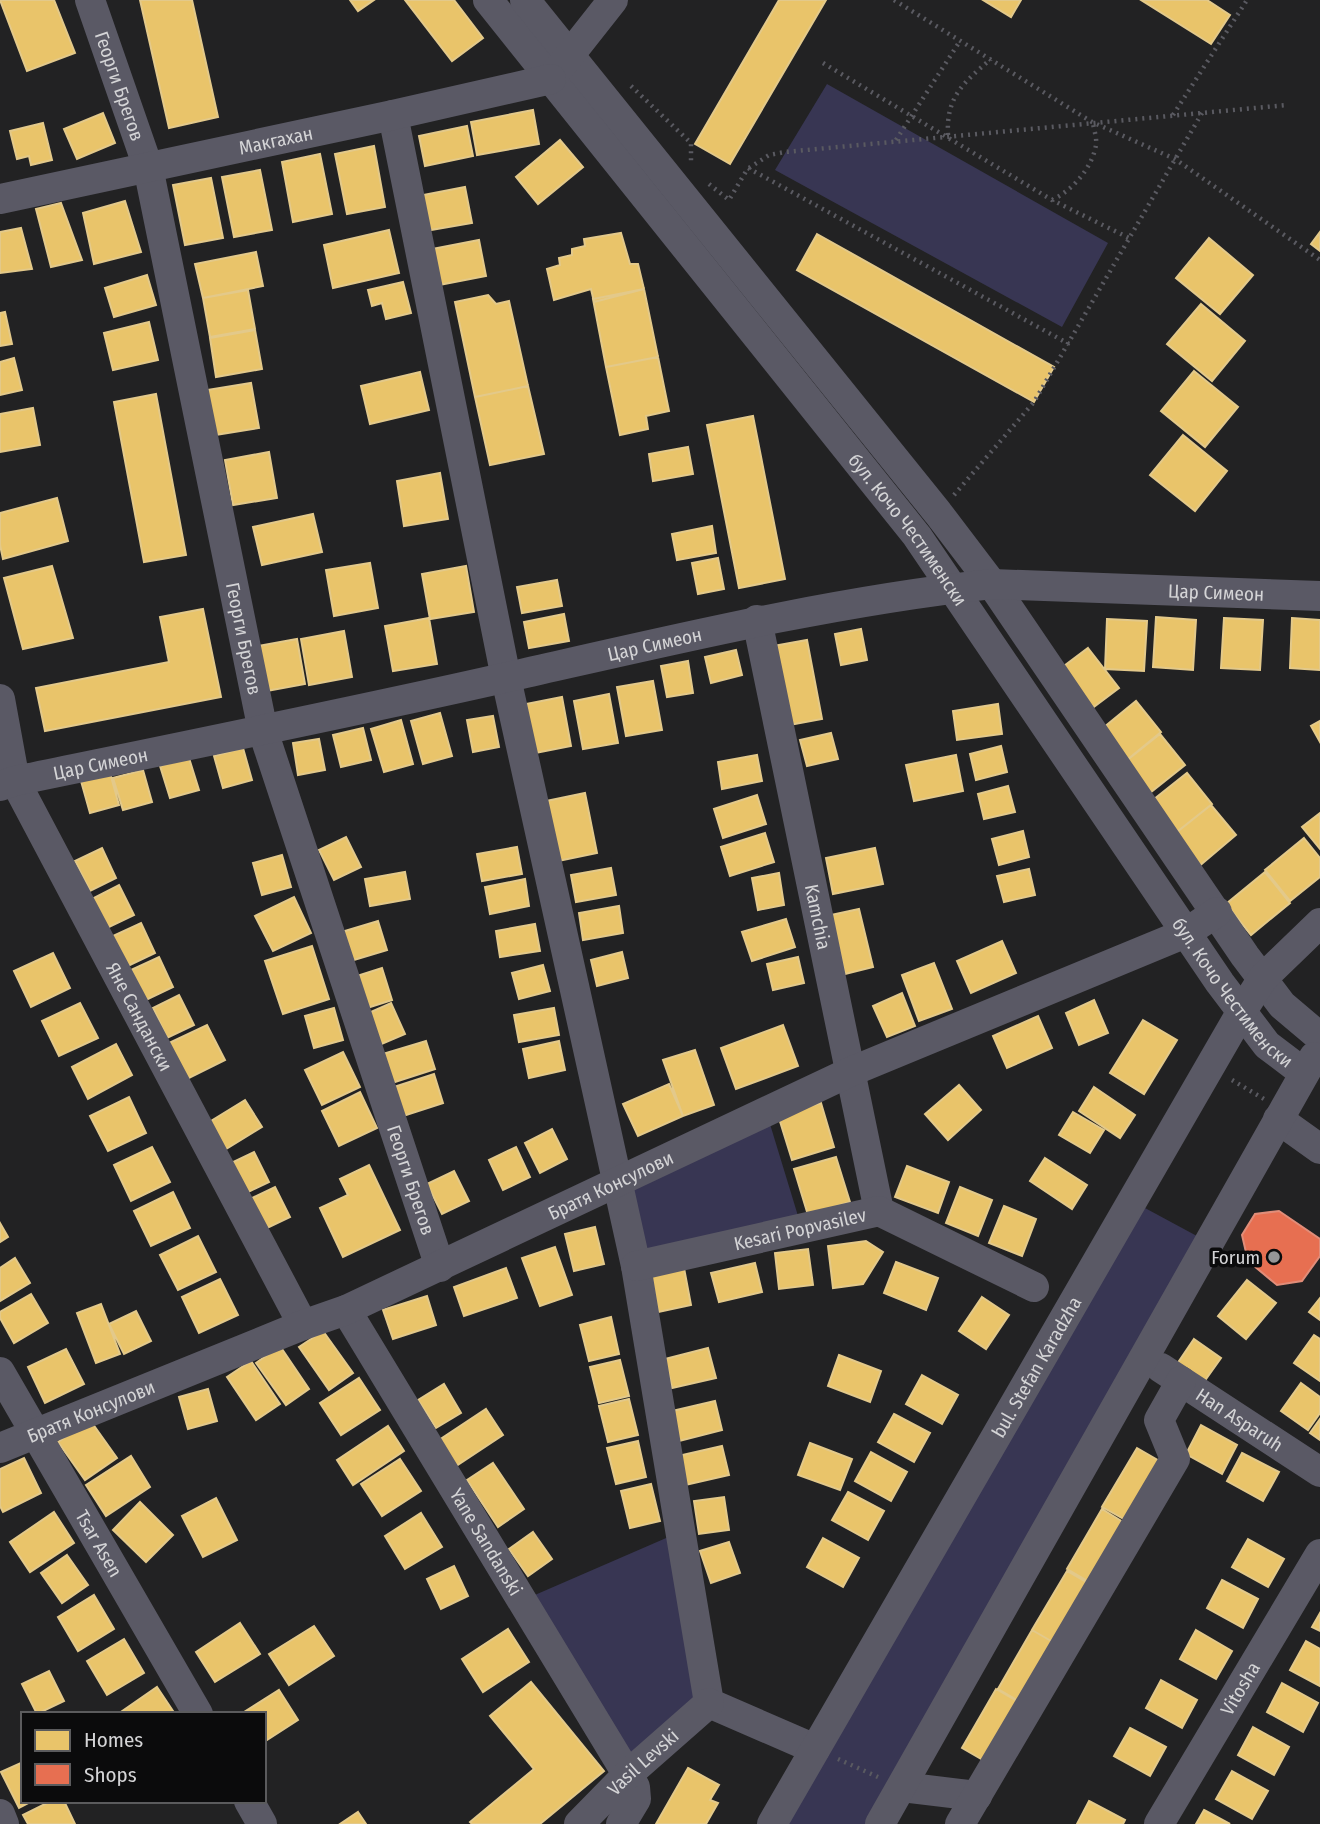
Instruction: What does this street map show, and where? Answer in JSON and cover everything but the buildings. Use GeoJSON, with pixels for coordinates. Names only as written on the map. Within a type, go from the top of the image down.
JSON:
{"type":"FeatureCollection","features":[{"type":"Feature","properties":{"kind":"street","name":"Георги Брегов"},"geometry":{"type":"LineString","coordinates":[[90,0],[148,167],[263,730],[440,1267]]}},
{"type":"Feature","properties":{"kind":"street","name":"бул. Кочо Честименски"},"geometry":{"type":"LineString","coordinates":[[488,0],[560,68],[938,513],[992,584],[1245,956],[1282,1005],[1320,1037]]}},
{"type":"Feature","properties":{"kind":"street","name":"бул. Кочо Честименски"},"geometry":{"type":"LineString","coordinates":[[525,0],[560,68],[918,536],[1186,933],[1242,1011],[1268,1045],[1312,1061]]}},
{"type":"Feature","properties":{"kind":"street"},"geometry":{"type":"LineString","coordinates":[[560,68],[613,0]]}},
{"type":"Feature","properties":{"kind":"street","name":"Макгахан"},"geometry":{"type":"LineString","coordinates":[[0,199],[393,115],[560,68]]}},
{"type":"Feature","properties":{"kind":"street"},"geometry":{"type":"LineString","coordinates":[[393,115],[506,678],[636,1266],[709,1703],[815,1749]]}},
{"type":"Feature","properties":{"kind":"street","name":"Цар Симеон"},"geometry":{"type":"LineString","coordinates":[[7,784],[506,678],[757,620],[954,588],[992,584],[1320,596]]}},
{"type":"Feature","properties":{"kind":"street","name":"Kamchia"},"geometry":{"type":"LineString","coordinates":[[757,620],[879,1211]]}},
{"type":"Feature","properties":{"kind":"street","name":"Яне Сандански"},"geometry":{"type":"LineString","coordinates":[[0,699],[7,784],[303,1325]]}},
{"type":"Feature","properties":{"kind":"street","name":"Братя Консулови"},"geometry":{"type":"LineString","coordinates":[[0,1448],[346,1310],[850,1072],[1186,933],[1217,912]]}},
{"type":"Feature","properties":{"kind":"street","name":"bul. Stefan Karadzha"},"geometry":{"type":"LineString","coordinates":[[772,1824],[1242,1011],[1263,978],[1320,923]]}},
{"type":"Feature","properties":{"kind":"street"},"geometry":{"type":"LineString","coordinates":[[880,1824],[1312,1061]]}},
{"type":"Feature","properties":{"kind":"street"},"geometry":{"type":"LineString","coordinates":[[1280,1114],[1320,1149]]}},
{"type":"Feature","properties":{"kind":"street","name":"Kesari Popvasilev"},"geometry":{"type":"LineString","coordinates":[[636,1266],[879,1211],[1034,1287]]}},
{"type":"Feature","properties":{"kind":"street","name":"Yane Sandanski"},"geometry":{"type":"LineString","coordinates":[[346,1310],[626,1776]]}},
{"type":"Feature","properties":{"kind":"street","name":"Tsar Asen"},"geometry":{"type":"LineString","coordinates":[[0,1371],[197,1712]]}},
{"type":"Feature","properties":{"kind":"street","name":"Han Asparuh"},"geometry":{"type":"LineString","coordinates":[[977,1796],[1175,1460],[1159,1420],[1171,1375],[1320,1472]]}},
{"type":"Feature","properties":{"kind":"street","name":"Vitosha"},"geometry":{"type":"LineString","coordinates":[[1159,1824],[1320,1554]]}},
{"type":"Feature","properties":{"kind":"street","name":"Vasil Levski"},"geometry":{"type":"LineString","coordinates":[[579,1824],[626,1776],[709,1703]]}},
{"type":"Feature","properties":{"kind":"street"},"geometry":{"type":"LineString","coordinates":[[621,1824],[637,1793],[626,1776]]}},
{"type":"Feature","properties":{"kind":"street"},"geometry":{"type":"LineString","coordinates":[[902,1787],[977,1796],[960,1824]]}},
{"type":"Feature","properties":{"kind":"street"},"geometry":{"type":"LineString","coordinates":[[250,1803],[262,1824]]}},
{"type":"Feature","properties":{"kind":"street"},"geometry":{"type":"LineString","coordinates":[[0,1814],[4,1824]]}},
{"type":"Feature","properties":{"kind":"path"},"geometry":{"type":"LineString","coordinates":[[894,0],[1092,122],[1175,159],[1320,260]]}},
{"type":"Feature","properties":{"kind":"path"},"geometry":{"type":"LineString","coordinates":[[1172,116],[1247,0]]}},
{"type":"Feature","properties":{"kind":"path"},"geometry":{"type":"LineString","coordinates":[[896,141],[961,41]]}},
{"type":"Feature","properties":{"kind":"path"},"geometry":{"type":"LineString","coordinates":[[948,136],[947,116],[951,103],[964,82],[991,60]]}},
{"type":"Feature","properties":{"kind":"path"},"geometry":{"type":"LineString","coordinates":[[823,63],[1052,200],[1129,239]]}},
{"type":"Feature","properties":{"kind":"path"},"geometry":{"type":"LineString","coordinates":[[622,78],[691,143],[691,170]]}},
{"type":"Feature","properties":{"kind":"path"},"geometry":{"type":"LineString","coordinates":[[700,177],[729,200],[748,168],[769,155],[1287,105]]}},
{"type":"Feature","properties":{"kind":"path"},"geometry":{"type":"LineString","coordinates":[[938,513],[1034,402],[1202,112]]}},
{"type":"Feature","properties":{"kind":"path"},"geometry":{"type":"LineString","coordinates":[[1052,200],[1065,194],[1082,176],[1092,158],[1097,143],[1092,122]]}},
{"type":"Feature","properties":{"kind":"path"},"geometry":{"type":"LineString","coordinates":[[748,168],[1069,344]]}},
{"type":"Feature","properties":{"kind":"path"},"geometry":{"type":"LineString","coordinates":[[1210,1066],[1280,1114]]}},
{"type":"Feature","properties":{"kind":"path"},"geometry":{"type":"LineString","coordinates":[[815,1749],[902,1787]]}},
{"type":"Feature","properties":{"kind":"shaded area"},"geometry":{"type":"Polygon","coordinates":[[[827,84],[1108,243],[1062,327],[775,170],[827,84]]]}},
{"type":"Feature","properties":{"kind":"shaded area"},"geometry":{"type":"Polygon","coordinates":[[[766,1111],[802,1229],[636,1266],[616,1181],[766,1111]]]}},
{"type":"Feature","properties":{"kind":"shaded area"},"geometry":{"type":"Polygon","coordinates":[[[1132,1201],[1208,1242],[880,1824],[772,1824],[1132,1201]]]}},
{"type":"Feature","properties":{"kind":"shaded area"},"geometry":{"type":"Polygon","coordinates":[[[680,1532],[709,1703],[626,1776],[521,1601],[680,1532]]]}},
{"type":"Feature","properties":{"kind":"place","name":"Forum"},"geometry":{"type":"Point","coordinates":[1274,1257]}}]}
